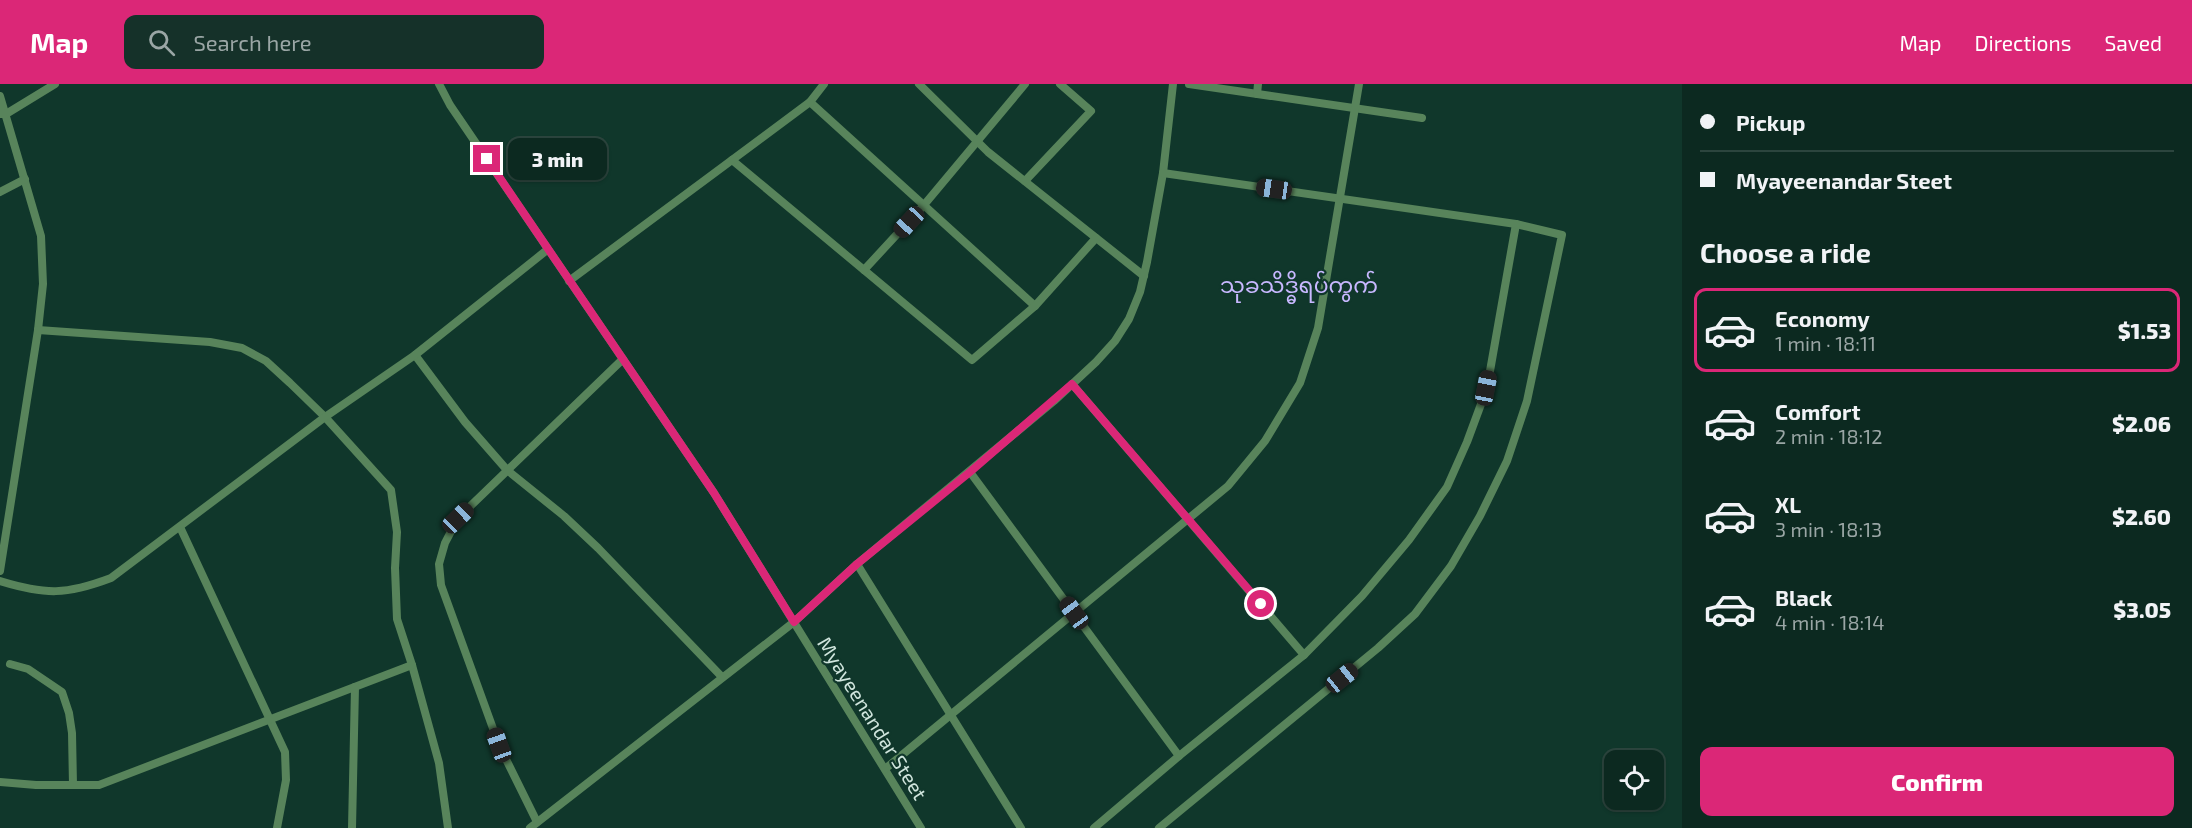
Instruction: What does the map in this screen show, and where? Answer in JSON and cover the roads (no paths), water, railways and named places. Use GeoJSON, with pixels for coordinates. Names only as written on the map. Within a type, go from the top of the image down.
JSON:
{"type":"FeatureCollection","features":[{"type":"Feature","properties":{"kind":"street"},"geometry":{"type":"LineString","coordinates":[[3,114],[55,84]]}},
{"type":"Feature","properties":{"kind":"street","name":"Myayeenandar Steet"},"geometry":{"type":"LineString","coordinates":[[439,84],[450,105],[547,250],[714,493],[921,828]]}},
{"type":"Feature","properties":{"kind":"street"},"geometry":{"type":"LineString","coordinates":[[569,281],[810,102],[824,84]]}},
{"type":"Feature","properties":{"kind":"street"},"geometry":{"type":"LineString","coordinates":[[919,84],[976,141],[1144,276]]}},
{"type":"Feature","properties":{"kind":"street"},"geometry":{"type":"LineString","coordinates":[[864,270],[924,205],[1025,84]]}},
{"type":"Feature","properties":{"kind":"street"},"geometry":{"type":"LineString","coordinates":[[1025,182],[1091,111],[1060,84]]}},
{"type":"Feature","properties":{"kind":"street"},"geometry":{"type":"LineString","coordinates":[[530,828],[794,622],[857,564],[970,472],[1072,384],[1116,341],[1130,319],[1144,276],[1163,173],[1173,84]]}},
{"type":"Feature","properties":{"kind":"street"},"geometry":{"type":"LineString","coordinates":[[1190,84],[1422,118]]}},
{"type":"Feature","properties":{"kind":"street"},"geometry":{"type":"LineString","coordinates":[[1257,94],[1258,84]]}},
{"type":"Feature","properties":{"kind":"street"},"geometry":{"type":"LineString","coordinates":[[885,769],[1189,520],[1228,486],[1265,441],[1300,383],[1318,328],[1359,84]]}},
{"type":"Feature","properties":{"kind":"street"},"geometry":{"type":"LineString","coordinates":[[0,96],[3,114],[41,236],[43,284],[38,330],[0,571]]}},
{"type":"Feature","properties":{"kind":"street"},"geometry":{"type":"LineString","coordinates":[[810,102],[1035,306]]}},
{"type":"Feature","properties":{"kind":"street"},"geometry":{"type":"LineString","coordinates":[[732,160],[972,360],[1035,306],[1096,238]]}},
{"type":"Feature","properties":{"kind":"street"},"geometry":{"type":"LineString","coordinates":[[1159,828],[1378,648],[1415,614],[1451,566],[1480,516],[1507,461],[1514,441],[1527,401],[1562,235],[1516,224],[1163,173]]}},
{"type":"Feature","properties":{"kind":"street"},"geometry":{"type":"LineString","coordinates":[[0,192],[24,179]]}},
{"type":"Feature","properties":{"kind":"street"},"geometry":{"type":"LineString","coordinates":[[1094,828],[1304,655],[1369,588],[1409,540],[1447,487],[1467,442],[1486,388],[1516,224]]}},
{"type":"Feature","properties":{"kind":"street"},"geometry":{"type":"LineString","coordinates":[[0,581],[26,589],[54,593],[84,588],[111,578],[325,417],[415,355],[547,250]]}},
{"type":"Feature","properties":{"kind":"street"},"geometry":{"type":"LineString","coordinates":[[38,330],[210,342],[242,348],[266,361],[325,417],[391,490],[397,531],[395,568],[397,619],[412,664],[439,763],[448,828]]}},
{"type":"Feature","properties":{"kind":"street"},"geometry":{"type":"LineString","coordinates":[[415,355],[465,422],[507,470],[573,524],[722,677]]}},
{"type":"Feature","properties":{"kind":"street"},"geometry":{"type":"LineString","coordinates":[[537,822],[499,745],[441,585],[439,564],[445,543],[458,518],[623,359]]}},
{"type":"Feature","properties":{"kind":"street"},"geometry":{"type":"LineString","coordinates":[[1072,384],[1304,655]]}},
{"type":"Feature","properties":{"kind":"street"},"geometry":{"type":"LineString","coordinates":[[970,472],[1179,756]]}},
{"type":"Feature","properties":{"kind":"street"},"geometry":{"type":"LineString","coordinates":[[180,527],[285,752],[286,780],[277,828]]}},
{"type":"Feature","properties":{"kind":"street"},"geometry":{"type":"LineString","coordinates":[[857,564],[1021,828]]}},
{"type":"Feature","properties":{"kind":"street"},"geometry":{"type":"LineString","coordinates":[[10,664],[28,669],[62,692],[69,712],[72,733],[73,785]]}},
{"type":"Feature","properties":{"kind":"street"},"geometry":{"type":"LineString","coordinates":[[0,782],[36,785],[99,785],[412,664]]}},
{"type":"Feature","properties":{"kind":"street"},"geometry":{"type":"LineString","coordinates":[[352,828],[355,687]]}},
{"type":"Feature","properties":{"kind":"district","name":"သုခသိဒ္ဓိရပ်ကွက်"},"geometry":{"type":"Point","coordinates":[1299,284]}}]}
